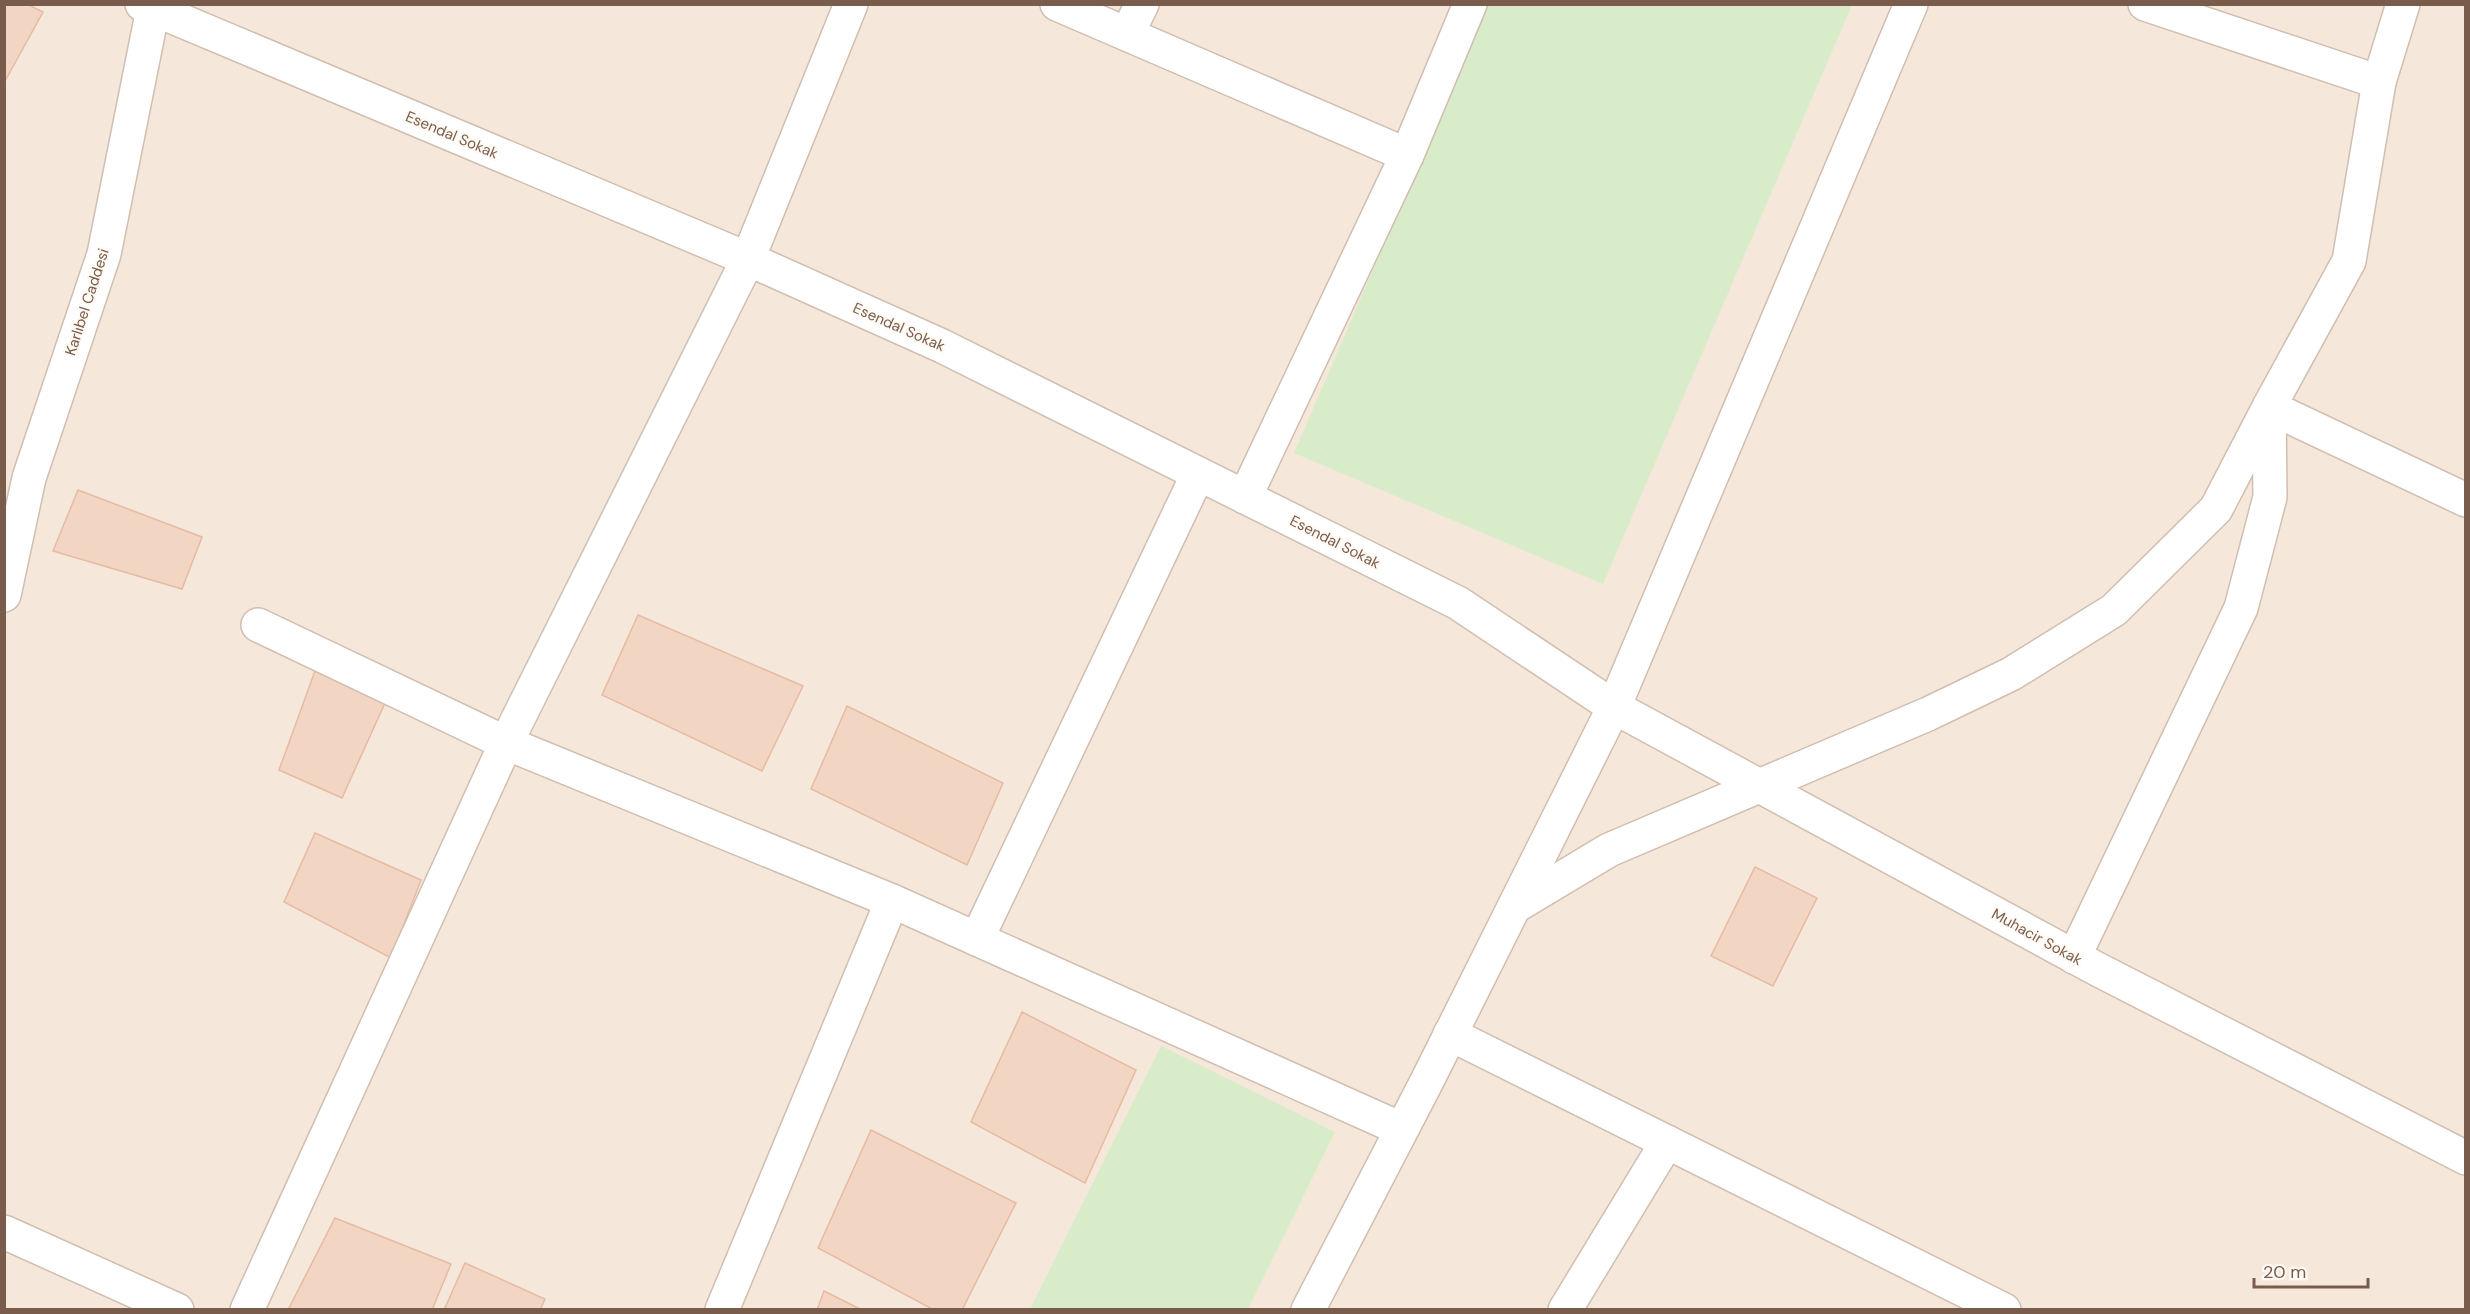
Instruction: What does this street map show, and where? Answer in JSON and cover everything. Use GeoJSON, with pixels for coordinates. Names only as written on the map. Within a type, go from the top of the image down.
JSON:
{"type":"FeatureCollection","features":[{"type":"Feature","properties":{"kind":"street"},"geometry":{"type":"LineString","coordinates":[[247,1310],[506,743],[748,259],[851,4]]}},
{"type":"Feature","properties":{"kind":"street"},"geometry":{"type":"LineString","coordinates":[[1057,4],[1407,155]]}},
{"type":"Feature","properties":{"kind":"street"},"geometry":{"type":"LineString","coordinates":[[1127,34],[1142,4]]}},
{"type":"Feature","properties":{"kind":"street"},"geometry":{"type":"LineString","coordinates":[[1245,497],[1407,155],[1470,4]]}},
{"type":"Feature","properties":{"kind":"street"},"geometry":{"type":"LineString","coordinates":[[1308,1310],[1614,707],[1911,4]]}},
{"type":"Feature","properties":{"kind":"street"},"geometry":{"type":"LineString","coordinates":[[2145,4],[2379,82]]}},
{"type":"Feature","properties":{"kind":"street"},"geometry":{"type":"LineString","coordinates":[[1514,907],[1609,850],[1928,714],[2012,674],[2114,610],[2216,509],[2349,261],[2379,82],[2403,4]]}},
{"type":"Feature","properties":{"kind":"street","name":"Esendal Sokak"},"geometry":{"type":"LineString","coordinates":[[150,6],[748,259],[942,346],[1458,603],[1614,707]]}},
{"type":"Feature","properties":{"kind":"street","name":"Karlıbel Caddesi"},"geometry":{"type":"LineString","coordinates":[[4,595],[29,478],[104,254],[150,6]]}},
{"type":"Feature","properties":{"kind":"street"},"geometry":{"type":"LineString","coordinates":[[2269,407],[2466,500]]}},
{"type":"Feature","properties":{"kind":"street"},"geometry":{"type":"LineString","coordinates":[[2074,957],[2241,608],[2270,496],[2269,407]]}},
{"type":"Feature","properties":{"kind":"street"},"geometry":{"type":"LineString","coordinates":[[976,939],[1198,474]]}},
{"type":"Feature","properties":{"kind":"street"},"geometry":{"type":"LineString","coordinates":[[258,625],[506,743],[892,901],[1401,1129]]}},
{"type":"Feature","properties":{"kind":"street","name":"Muhacir Sokak"},"geometry":{"type":"LineString","coordinates":[[1614,707],[2074,957],[2466,1158]]}},
{"type":"Feature","properties":{"kind":"street"},"geometry":{"type":"LineString","coordinates":[[722,1310],[892,901]]}},
{"type":"Feature","properties":{"kind":"street"},"geometry":{"type":"LineString","coordinates":[[1450,1034],[1667,1142],[1954,1298],[2004,1310]]}},
{"type":"Feature","properties":{"kind":"street"},"geometry":{"type":"LineString","coordinates":[[1565,1310],[1667,1142]]}},
{"type":"Feature","properties":{"kind":"street"},"geometry":{"type":"LineString","coordinates":[[4,1232],[177,1310]]}},
{"type":"Feature","properties":{"kind":"shaded area"},"geometry":{"type":"Polygon","coordinates":[[[5,5],[2465,5],[2465,1309],[5,1309],[5,5]]]}},
{"type":"Feature","properties":{"kind":"green space"},"geometry":{"type":"Polygon","coordinates":[[[1487,5],[1852,5],[1603,584],[1294,453],[1487,5]]]}},
{"type":"Feature","properties":{"kind":"green space"},"geometry":{"type":"Polygon","coordinates":[[[1161,1046],[1335,1132],[1248,1309],[1030,1309],[1161,1046]]]}},
{"type":"Feature","properties":{"kind":"building"},"geometry":{"type":"Polygon","coordinates":[[[4,4],[27,4],[43,12],[4,83],[4,4]]]}},
{"type":"Feature","properties":{"kind":"building"},"geometry":{"type":"Polygon","coordinates":[[[78,490],[202,537],[182,589],[53,551],[78,490]]]}},
{"type":"Feature","properties":{"kind":"building"},"geometry":{"type":"Polygon","coordinates":[[[638,615],[803,686],[762,771],[602,695],[638,615]]]}},
{"type":"Feature","properties":{"kind":"building"},"geometry":{"type":"Polygon","coordinates":[[[315,671],[385,703],[342,798],[279,770],[315,671]]]}},
{"type":"Feature","properties":{"kind":"building"},"geometry":{"type":"Polygon","coordinates":[[[847,706],[1003,783],[967,865],[811,789],[847,706]]]}},
{"type":"Feature","properties":{"kind":"building"},"geometry":{"type":"Polygon","coordinates":[[[315,833],[421,880],[391,958],[284,902],[315,833]]]}},
{"type":"Feature","properties":{"kind":"building"},"geometry":{"type":"Polygon","coordinates":[[[1755,867],[1817,898],[1773,986],[1711,956],[1755,867]]]}},
{"type":"Feature","properties":{"kind":"building"},"geometry":{"type":"Polygon","coordinates":[[[1022,1012],[1136,1070],[1085,1183],[971,1122],[1022,1012]]]}},
{"type":"Feature","properties":{"kind":"building"},"geometry":{"type":"Polygon","coordinates":[[[871,1130],[1016,1203],[962,1310],[934,1310],[818,1248],[871,1130]]]}},
{"type":"Feature","properties":{"kind":"building"},"geometry":{"type":"Polygon","coordinates":[[[335,1218],[451,1264],[432,1310],[288,1310],[335,1218]]]}},
{"type":"Feature","properties":{"kind":"building"},"geometry":{"type":"Polygon","coordinates":[[[465,1263],[545,1299],[540,1310],[444,1310],[465,1263]]]}},
{"type":"Feature","properties":{"kind":"building"},"geometry":{"type":"Polygon","coordinates":[[[824,1291],[862,1310],[817,1310],[824,1291]]]}}]}
